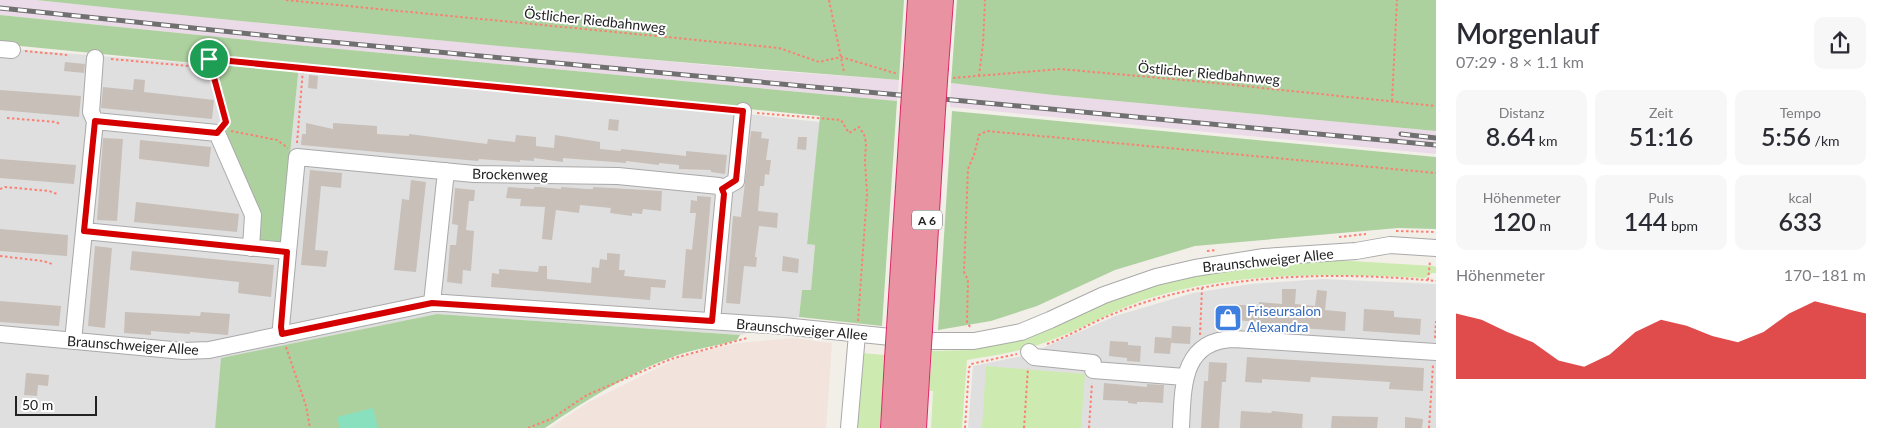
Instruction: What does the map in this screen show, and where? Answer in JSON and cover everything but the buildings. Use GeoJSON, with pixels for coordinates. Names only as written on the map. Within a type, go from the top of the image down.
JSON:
{"type":"FeatureCollection","features":[{"type":"Feature","properties":{"kind":"highway","name":"A 6"},"geometry":{"type":"LineString","coordinates":[[920,0],[926,66]]}},
{"type":"Feature","properties":{"kind":"highway","name":"A 6"},"geometry":{"type":"LineString","coordinates":[[914,428],[908,360],[923,109],[926,66],[941,0]]}},
{"type":"Feature","properties":{"kind":"highway","name":"A 6"},"geometry":{"type":"LineString","coordinates":[[893,428],[908,360]]}},
{"type":"Feature","properties":{"kind":"street"},"geometry":{"type":"LineString","coordinates":[[73,341],[95,121],[91,112],[103,58]]}},
{"type":"Feature","properties":{"kind":"street"},"geometry":{"type":"LineString","coordinates":[[712,321],[724,194],[722,189],[736,180],[743,111]]}},
{"type":"Feature","properties":{"kind":"street"},"geometry":{"type":"LineString","coordinates":[[95,121],[217,133],[253,215],[251,248]]}},
{"type":"Feature","properties":{"kind":"street"},"geometry":{"type":"LineString","coordinates":[[282,334],[295,151]]}},
{"type":"Feature","properties":{"kind":"street","name":"Brockenweg"},"geometry":{"type":"LineString","coordinates":[[295,151],[446,172],[618,176],[719,186],[722,189]]}},
{"type":"Feature","properties":{"kind":"street"},"geometry":{"type":"LineString","coordinates":[[432,303],[446,172]]}},
{"type":"Feature","properties":{"kind":"street"},"geometry":{"type":"LineString","coordinates":[[84,231],[287,252]]}},
{"type":"Feature","properties":{"kind":"street","name":"Braunschweiger Allee"},"geometry":{"type":"LineString","coordinates":[[0,334],[182,351],[209,350],[432,303],[857,331],[951,342],[974,341],[1022,332],[1104,295],[1166,275],[1195,268],[1264,257],[1356,250],[1390,245],[1431,246],[1436,248]]}},
{"type":"Feature","properties":{"kind":"street","name":"Braunschweiger Allee"},"geometry":{"type":"LineString","coordinates":[[1356,250],[1436,256]]}},
{"type":"Feature","properties":{"kind":"street"},"geometry":{"type":"LineString","coordinates":[[849,428],[857,331]]}},
{"type":"Feature","properties":{"kind":"street"},"geometry":{"type":"LineString","coordinates":[[1181,428],[1185,377],[1197,354],[1210,343],[1234,339],[1435,352]]}},
{"type":"Feature","properties":{"kind":"street"},"geometry":{"type":"LineString","coordinates":[[1029,352],[1034,357],[1093,367],[1185,377]]}},
{"type":"Feature","properties":{"kind":"path","name":"Östlicher Riedbahnweg"},"geometry":{"type":"LineString","coordinates":[[286,0],[779,48],[819,62],[841,57]]}},
{"type":"Feature","properties":{"kind":"path"},"geometry":{"type":"LineString","coordinates":[[829,0],[844,72]]}},
{"type":"Feature","properties":{"kind":"path","name":"Östlicher Riedbahnweg"},"geometry":{"type":"LineString","coordinates":[[985,0],[979,76],[1060,69],[1436,106]]}},
{"type":"Feature","properties":{"kind":"path"},"geometry":{"type":"LineString","coordinates":[[1392,101],[1397,0]]}},
{"type":"Feature","properties":{"kind":"path"},"geometry":{"type":"LineString","coordinates":[[6,49],[67,55]]}},
{"type":"Feature","properties":{"kind":"path"},"geometry":{"type":"LineString","coordinates":[[103,58],[212,68]]}},
{"type":"Feature","properties":{"kind":"path"},"geometry":{"type":"LineString","coordinates":[[217,133],[226,122],[209,59],[841,120],[848,133],[859,127],[864,134],[866,143],[867,194],[857,331]]}},
{"type":"Feature","properties":{"kind":"path"},"geometry":{"type":"LineString","coordinates":[[217,133],[225,130],[277,140],[295,151],[303,69]]}},
{"type":"Feature","properties":{"kind":"path"},"geometry":{"type":"LineString","coordinates":[[7,118],[56,122],[60,124]]}},
{"type":"Feature","properties":{"kind":"path"},"geometry":{"type":"LineString","coordinates":[[973,332],[967,322],[968,280],[964,272],[968,169],[979,135],[987,131],[1436,173]]}},
{"type":"Feature","properties":{"kind":"path"},"geometry":{"type":"LineString","coordinates":[[0,189],[5,187],[57,194]]}},
{"type":"Feature","properties":{"kind":"path"},"geometry":{"type":"LineString","coordinates":[[0,256],[43,261],[52,264]]}},
{"type":"Feature","properties":{"kind":"path"},"geometry":{"type":"LineString","coordinates":[[965,428],[969,368],[971,364],[1029,352],[1060,340],[1113,314],[1156,299],[1202,288],[1264,280],[1333,276],[1436,281]]}},
{"type":"Feature","properties":{"kind":"path"},"geometry":{"type":"LineString","coordinates":[[1202,288],[1199,333],[1210,343]]}},
{"type":"Feature","properties":{"kind":"path"},"geometry":{"type":"LineString","coordinates":[[1430,428],[1436,321]]}},
{"type":"Feature","properties":{"kind":"path"},"geometry":{"type":"LineString","coordinates":[[282,334],[306,406],[310,428]]}},
{"type":"Feature","properties":{"kind":"path"},"geometry":{"type":"LineString","coordinates":[[528,428],[551,419],[587,395],[671,359],[753,336]]}},
{"type":"Feature","properties":{"kind":"path"},"geometry":{"type":"LineString","coordinates":[[1024,428],[1029,352]]}},
{"type":"Feature","properties":{"kind":"path"},"geometry":{"type":"LineString","coordinates":[[1089,428],[1093,367]]}},
{"type":"Feature","properties":{"kind":"shaded area"},"geometry":{"type":"Polygon","coordinates":[[[0,0],[36,0],[299,27],[750,69],[899,80],[897,101],[297,45],[0,15],[0,0]]]}},
{"type":"Feature","properties":{"kind":"shaded area"},"geometry":{"type":"Polygon","coordinates":[[[0,48],[214,65],[229,123],[281,244],[299,65],[820,122],[807,243],[815,245],[811,290],[802,290],[799,317],[740,335],[437,314],[222,358],[215,428],[0,428],[0,48]]]}},
{"type":"Feature","properties":{"kind":"shaded area"},"geometry":{"type":"Polygon","coordinates":[[[951,83],[1053,95],[1436,131],[1436,154],[950,107],[951,83]]]}},
{"type":"Feature","properties":{"kind":"shaded area"},"geometry":{"type":"Polygon","coordinates":[[[1322,279],[1436,284],[1436,428],[968,428],[973,366],[1027,355],[1115,316],[1193,293],[1251,284],[1322,279]]]}},
{"type":"Feature","properties":{"kind":"shaded area"},"geometry":{"type":"Polygon","coordinates":[[[793,338],[832,343],[826,428],[550,428],[587,403],[682,356],[738,343],[793,338]]]}},
{"type":"Feature","properties":{"kind":"green space"},"geometry":{"type":"Polygon","coordinates":[[[36,0],[904,0],[899,80],[467,43],[36,0]]]}},
{"type":"Feature","properties":{"kind":"green space"},"geometry":{"type":"Polygon","coordinates":[[[957,0],[1436,0],[1436,131],[1053,95],[951,83],[957,0]]]}},
{"type":"Feature","properties":{"kind":"green space"},"geometry":{"type":"Polygon","coordinates":[[[0,15],[297,45],[897,101],[882,326],[799,317],[802,290],[811,290],[815,245],[807,244],[820,116],[299,65],[281,244],[260,242],[260,216],[224,136],[229,122],[214,65],[0,44],[0,15]]]}},
{"type":"Feature","properties":{"kind":"green space"},"geometry":{"type":"Polygon","coordinates":[[[952,111],[1436,157],[1436,229],[1398,228],[1195,246],[1115,270],[1037,306],[991,321],[938,330],[952,111]]]}},
{"type":"Feature","properties":{"kind":"green space"},"geometry":{"type":"Polygon","coordinates":[[[1335,260],[1433,266],[1436,267],[1436,273],[1432,273],[1425,278],[1324,275],[1257,278],[1223,282],[1157,296],[1048,342],[1026,349],[967,360],[962,428],[931,428],[933,391],[929,391],[932,351],[973,350],[1156,284],[1201,273],[1265,264],[1335,260]]]}},
{"type":"Feature","properties":{"kind":"green space"},"geometry":{"type":"Polygon","coordinates":[[[437,314],[740,335],[737,340],[684,353],[648,367],[595,396],[545,428],[215,428],[221,358],[437,314]]]}},
{"type":"Feature","properties":{"kind":"green space"},"geometry":{"type":"Polygon","coordinates":[[[861,353],[885,355],[880,428],[854,428],[861,353]]]}},
{"type":"Feature","properties":{"kind":"green space"},"geometry":{"type":"Polygon","coordinates":[[[986,366],[1085,374],[1081,428],[982,428],[986,366]]]}},
{"type":"Feature","properties":{"kind":"green space"},"geometry":{"type":"Polygon","coordinates":[[[373,408],[378,428],[340,428],[337,417],[373,408]]]}},
{"type":"Feature","properties":{"kind":"railway"},"geometry":{"type":"LineString","coordinates":[[0,8],[299,39],[1436,145]]}},
{"type":"Feature","properties":{"kind":"railway"},"geometry":{"type":"LineString","coordinates":[[1401,134],[1436,138]]}},
{"type":"Feature","properties":{"kind":"place","name":"Friseursalon Alexandra"},"geometry":{"type":"Point","coordinates":[1228,318]}},
{"type":"Feature","properties":{"kind":"route"},"geometry":{"type":"LineString","coordinates":[[209,59],[743,111],[736,180],[722,189],[724,194],[712,321],[432,303],[282,334],[287,252],[84,231],[95,121],[217,133],[226,122],[209,59]]}}]}
